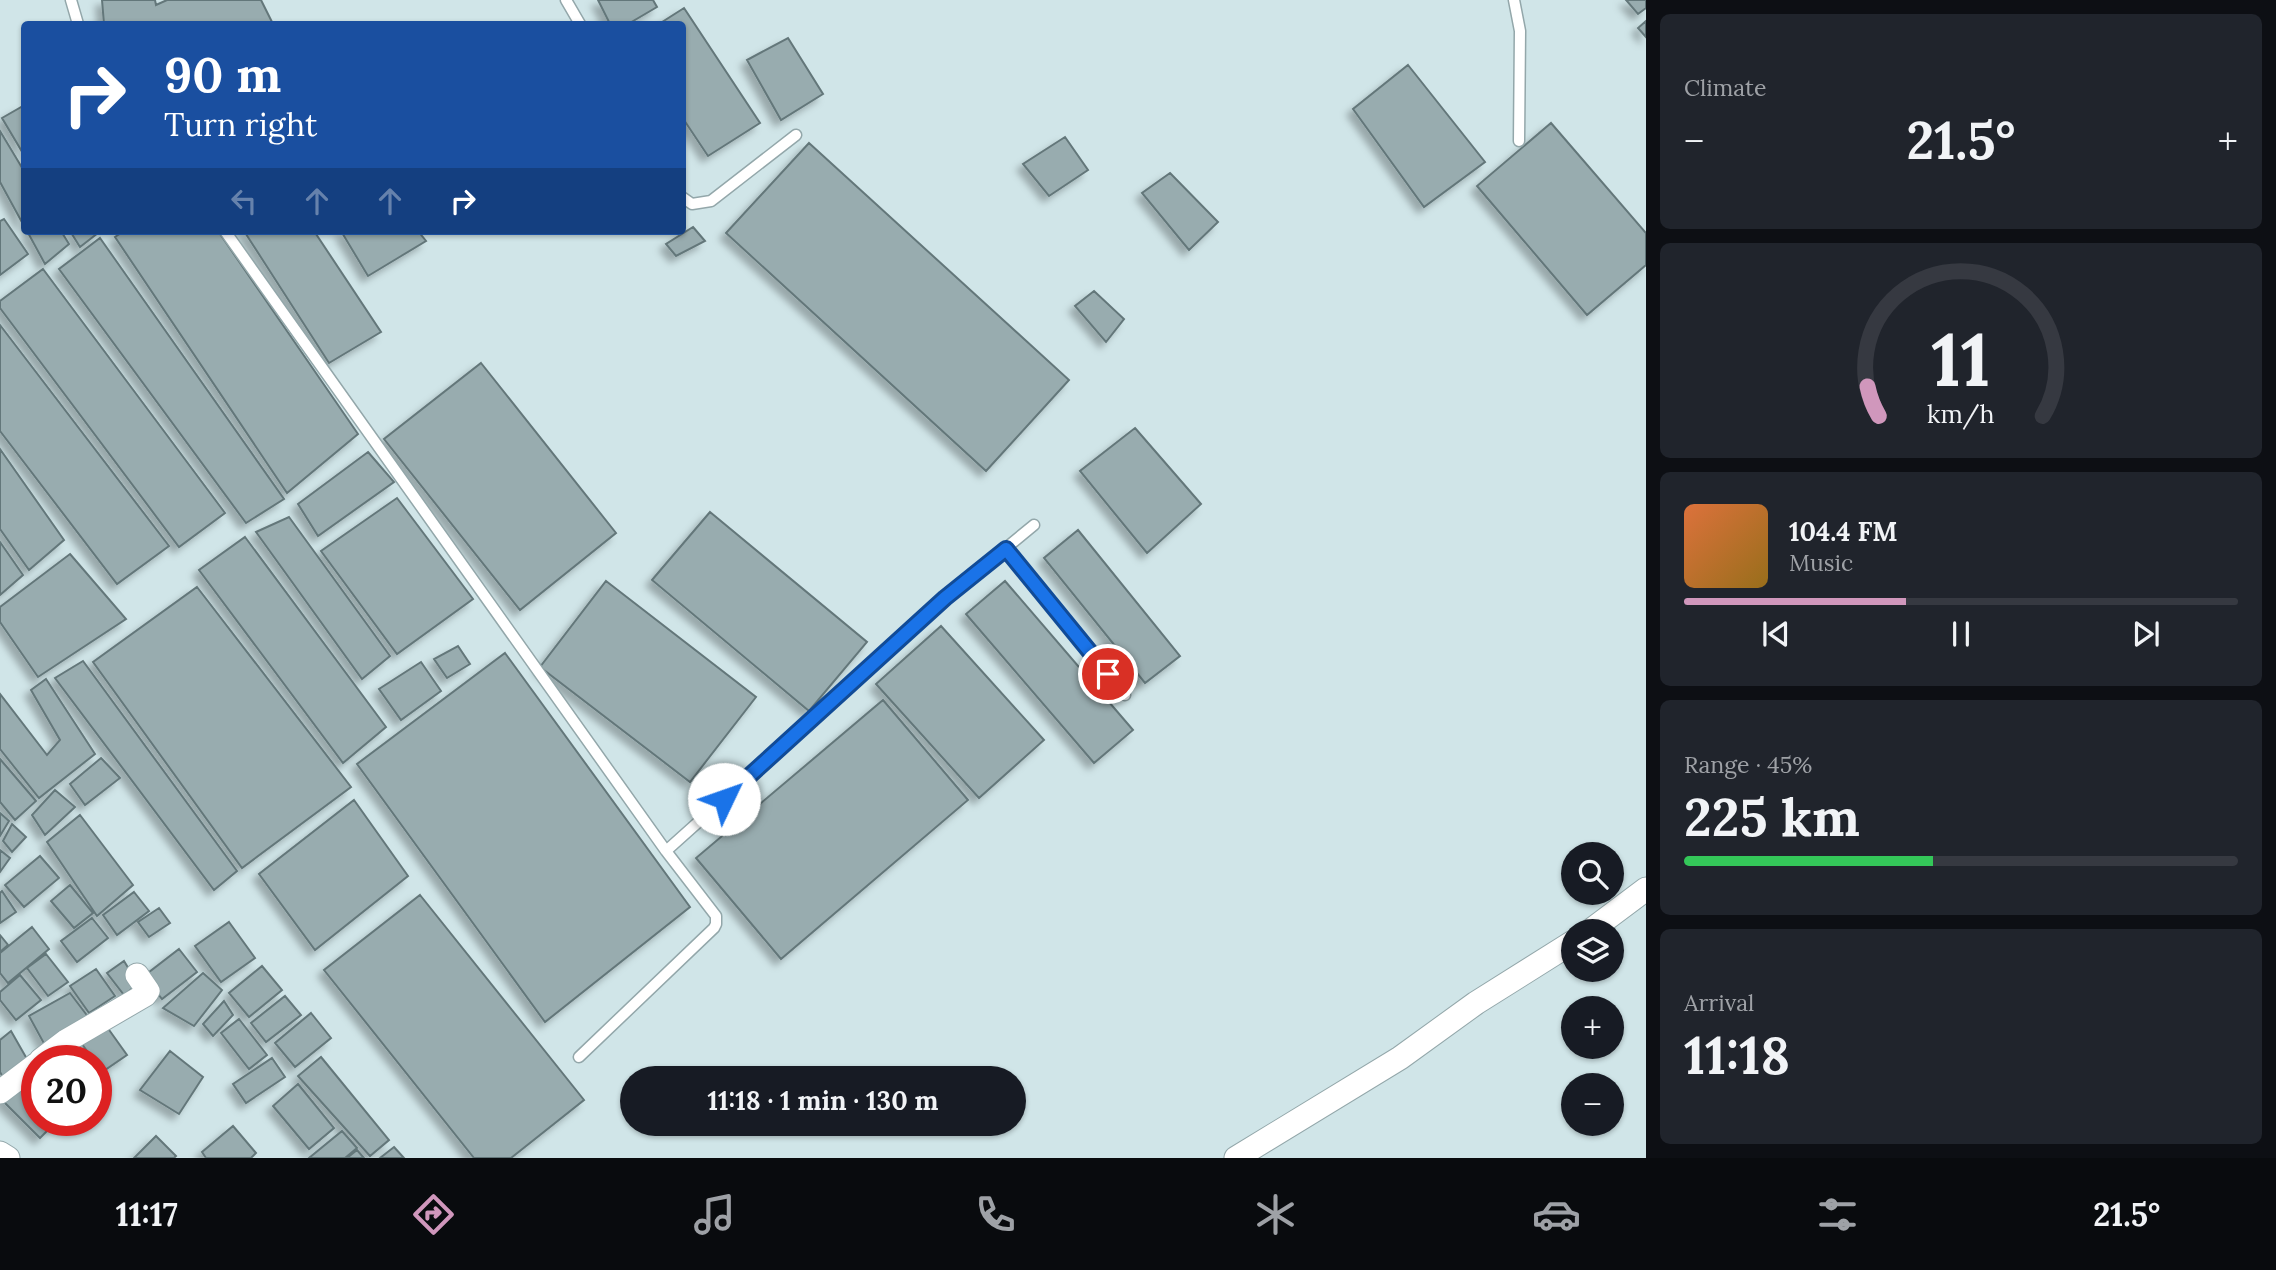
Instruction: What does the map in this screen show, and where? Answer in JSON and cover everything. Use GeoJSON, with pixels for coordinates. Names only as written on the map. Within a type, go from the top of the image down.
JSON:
{"type":"FeatureCollection","features":[{"type":"Feature","properties":{"kind":"street"},"geometry":{"type":"LineString","coordinates":[[1606,919],[1646,889]]}},
{"type":"Feature","properties":{"kind":"street"},"geometry":{"type":"LineString","coordinates":[[1236,1158],[1400,1058],[1476,1003],[1561,950]]}},
{"type":"Feature","properties":{"kind":"street"},"geometry":{"type":"LineString","coordinates":[[61,1045],[145,995],[148,991],[137,975]]}},
{"type":"Feature","properties":{"kind":"street"},"geometry":{"type":"LineString","coordinates":[[0,1092],[21,1076]]}},
{"type":"Feature","properties":{"kind":"street"},"geometry":{"type":"LineString","coordinates":[[0,1153],[8,1158]]}},
{"type":"Feature","properties":{"kind":"lane"},"geometry":{"type":"LineString","coordinates":[[71,0],[77,21]]}},
{"type":"Feature","properties":{"kind":"lane"},"geometry":{"type":"LineString","coordinates":[[566,0],[578,21]]}},
{"type":"Feature","properties":{"kind":"lane"},"geometry":{"type":"LineString","coordinates":[[1514,0],[1520,31],[1519,141]]}},
{"type":"Feature","properties":{"kind":"lane"},"geometry":{"type":"LineString","coordinates":[[686,200],[692,204],[711,201],[796,135]]}},
{"type":"Feature","properties":{"kind":"lane"},"geometry":{"type":"LineString","coordinates":[[228,235],[666,850],[716,916],[716,924],[579,1057]]}},
{"type":"Feature","properties":{"kind":"lane"},"geometry":{"type":"LineString","coordinates":[[666,850],[945,598],[1034,525]]}},
{"type":"Feature","properties":{"kind":"lane"},"geometry":{"type":"LineString","coordinates":[[1006,549],[1125,695]]}},
{"type":"Feature","properties":{"kind":"building"},"geometry":{"type":"Polygon","coordinates":[[[102,0],[155,0],[156,5],[167,0],[261,0],[272,21],[104,21],[102,0]]]}},
{"type":"Feature","properties":{"kind":"building"},"geometry":{"type":"Polygon","coordinates":[[[598,0],[653,0],[657,7],[633,21],[608,21],[598,0]]]}},
{"type":"Feature","properties":{"kind":"building"},"geometry":{"type":"Polygon","coordinates":[[[1626,0],[1646,0],[1646,8],[1638,14],[1626,0]]]}},
{"type":"Feature","properties":{"kind":"building"},"geometry":{"type":"Polygon","coordinates":[[[684,8],[760,123],[708,156],[686,123],[686,21],[664,21],[684,8]]]}},
{"type":"Feature","properties":{"kind":"building"},"geometry":{"type":"Polygon","coordinates":[[[1646,21],[1646,37],[1638,28],[1646,21]]]}},
{"type":"Feature","properties":{"kind":"building"},"geometry":{"type":"Polygon","coordinates":[[[788,38],[823,94],[781,120],[747,60],[788,38]]]}},
{"type":"Feature","properties":{"kind":"building"},"geometry":{"type":"Polygon","coordinates":[[[1408,65],[1485,162],[1424,207],[1353,109],[1408,65]]]}},
{"type":"Feature","properties":{"kind":"building"},"geometry":{"type":"Polygon","coordinates":[[[21,107],[21,150],[2,118],[21,107]]]}},
{"type":"Feature","properties":{"kind":"building"},"geometry":{"type":"Polygon","coordinates":[[[1551,123],[1646,233],[1646,265],[1587,315],[1477,186],[1551,123]]]}},
{"type":"Feature","properties":{"kind":"building"},"geometry":{"type":"Polygon","coordinates":[[[0,131],[21,166],[21,220],[0,182],[0,131]]]}},
{"type":"Feature","properties":{"kind":"building"},"geometry":{"type":"Polygon","coordinates":[[[1065,137],[1088,170],[1049,196],[1023,164],[1065,137]]]}},
{"type":"Feature","properties":{"kind":"building"},"geometry":{"type":"Polygon","coordinates":[[[809,143],[1069,380],[986,471],[726,233],[809,143]]]}},
{"type":"Feature","properties":{"kind":"building"},"geometry":{"type":"Polygon","coordinates":[[[1170,173],[1218,222],[1189,250],[1142,193],[1170,173]]]}},
{"type":"Feature","properties":{"kind":"building"},"geometry":{"type":"Polygon","coordinates":[[[4,219],[28,254],[0,275],[0,221],[4,219]]]}},
{"type":"Feature","properties":{"kind":"building"},"geometry":{"type":"Polygon","coordinates":[[[693,227],[705,241],[676,256],[666,244],[680,235],[686,235],[686,231],[693,227]]]}},
{"type":"Feature","properties":{"kind":"building"},"geometry":{"type":"Polygon","coordinates":[[[29,235],[63,235],[69,244],[45,264],[29,235]]]}},
{"type":"Feature","properties":{"kind":"building"},"geometry":{"type":"Polygon","coordinates":[[[72,235],[95,235],[80,247],[72,235]]]}},
{"type":"Feature","properties":{"kind":"building"},"geometry":{"type":"Polygon","coordinates":[[[221,235],[358,434],[287,493],[115,237],[221,235]]]}},
{"type":"Feature","properties":{"kind":"building"},"geometry":{"type":"Polygon","coordinates":[[[247,235],[317,235],[381,332],[329,363],[247,235]]]}},
{"type":"Feature","properties":{"kind":"building"},"geometry":{"type":"Polygon","coordinates":[[[343,235],[421,235],[426,241],[368,276],[343,235]]]}},
{"type":"Feature","properties":{"kind":"building"},"geometry":{"type":"Polygon","coordinates":[[[100,238],[284,499],[246,523],[59,269],[100,238]]]}},
{"type":"Feature","properties":{"kind":"building"},"geometry":{"type":"Polygon","coordinates":[[[43,269],[225,513],[179,547],[0,308],[0,301],[43,269]]]}},
{"type":"Feature","properties":{"kind":"building"},"geometry":{"type":"Polygon","coordinates":[[[1094,291],[1124,319],[1106,342],[1075,306],[1094,291]]]}},
{"type":"Feature","properties":{"kind":"building"},"geometry":{"type":"Polygon","coordinates":[[[0,325],[169,546],[117,584],[0,431],[0,325]]]}},
{"type":"Feature","properties":{"kind":"building"},"geometry":{"type":"Polygon","coordinates":[[[481,363],[616,533],[520,610],[384,439],[481,363]]]}},
{"type":"Feature","properties":{"kind":"building"},"geometry":{"type":"Polygon","coordinates":[[[1135,428],[1201,504],[1147,553],[1080,471],[1135,428]]]}},
{"type":"Feature","properties":{"kind":"building"},"geometry":{"type":"Polygon","coordinates":[[[0,449],[64,540],[29,570],[0,529],[0,449]]]}},
{"type":"Feature","properties":{"kind":"building"},"geometry":{"type":"Polygon","coordinates":[[[368,452],[394,482],[318,536],[298,504],[368,452]]]}},
{"type":"Feature","properties":{"kind":"building"},"geometry":{"type":"Polygon","coordinates":[[[397,498],[473,599],[397,654],[321,551],[397,498]]]}},
{"type":"Feature","properties":{"kind":"building"},"geometry":{"type":"Polygon","coordinates":[[[710,512],[867,642],[809,711],[652,580],[710,512]]]}},
{"type":"Feature","properties":{"kind":"building"},"geometry":{"type":"Polygon","coordinates":[[[289,517],[390,656],[362,679],[256,532],[289,517]]]}},
{"type":"Feature","properties":{"kind":"building"},"geometry":{"type":"Polygon","coordinates":[[[1078,530],[1180,656],[1145,683],[1044,558],[1078,530]]]}},
{"type":"Feature","properties":{"kind":"building"},"geometry":{"type":"Polygon","coordinates":[[[245,537],[386,727],[343,763],[199,570],[245,537]]]}},
{"type":"Feature","properties":{"kind":"building"},"geometry":{"type":"Polygon","coordinates":[[[0,542],[23,575],[0,595],[0,542]]]}},
{"type":"Feature","properties":{"kind":"building"},"geometry":{"type":"Polygon","coordinates":[[[70,554],[126,619],[38,677],[0,622],[0,607],[70,554]]]}},
{"type":"Feature","properties":{"kind":"building"},"geometry":{"type":"Polygon","coordinates":[[[606,581],[756,697],[690,782],[540,667],[606,581]]]}},
{"type":"Feature","properties":{"kind":"building"},"geometry":{"type":"Polygon","coordinates":[[[1005,581],[1133,730],[1094,763],[966,614],[1005,581]]]}},
{"type":"Feature","properties":{"kind":"building"},"geometry":{"type":"Polygon","coordinates":[[[197,587],[351,787],[242,868],[93,662],[197,587]]]}},
{"type":"Feature","properties":{"kind":"building"},"geometry":{"type":"Polygon","coordinates":[[[941,626],[1044,740],[979,798],[876,684],[941,626]]]}},
{"type":"Feature","properties":{"kind":"building"},"geometry":{"type":"Polygon","coordinates":[[[458,646],[470,664],[447,678],[434,659],[458,646]]]}},
{"type":"Feature","properties":{"kind":"building"},"geometry":{"type":"Polygon","coordinates":[[[505,653],[690,907],[545,1022],[357,764],[505,653]]]}},
{"type":"Feature","properties":{"kind":"building"},"geometry":{"type":"Polygon","coordinates":[[[83,661],[237,871],[214,890],[55,678],[83,661]]]}},
{"type":"Feature","properties":{"kind":"building"},"geometry":{"type":"Polygon","coordinates":[[[421,662],[441,691],[401,720],[379,689],[421,662]]]}},
{"type":"Feature","properties":{"kind":"building"},"geometry":{"type":"Polygon","coordinates":[[[46,679],[95,754],[39,798],[0,749],[0,694],[47,755],[60,740],[31,690],[46,679]]]}},
{"type":"Feature","properties":{"kind":"building"},"geometry":{"type":"Polygon","coordinates":[[[883,700],[968,800],[781,959],[696,858],[883,700]]]}},
{"type":"Feature","properties":{"kind":"building"},"geometry":{"type":"Polygon","coordinates":[[[101,758],[120,778],[85,805],[70,784],[101,758]]]}},
{"type":"Feature","properties":{"kind":"building"},"geometry":{"type":"Polygon","coordinates":[[[0,759],[36,801],[15,820],[0,802],[0,759]]]}},
{"type":"Feature","properties":{"kind":"building"},"geometry":{"type":"Polygon","coordinates":[[[55,790],[75,807],[45,835],[32,815],[55,790]]]}},
{"type":"Feature","properties":{"kind":"building"},"geometry":{"type":"Polygon","coordinates":[[[354,800],[408,876],[315,950],[259,874],[354,800]]]}},
{"type":"Feature","properties":{"kind":"building"},"geometry":{"type":"Polygon","coordinates":[[[0,813],[9,821],[0,836],[0,813]]]}},
{"type":"Feature","properties":{"kind":"building"},"geometry":{"type":"Polygon","coordinates":[[[80,815],[133,885],[97,916],[47,842],[80,815]]]}},
{"type":"Feature","properties":{"kind":"building"},"geometry":{"type":"Polygon","coordinates":[[[12,824],[26,837],[12,852],[3,841],[12,824]]]}},
{"type":"Feature","properties":{"kind":"building"},"geometry":{"type":"Polygon","coordinates":[[[0,850],[10,858],[0,872],[0,850]]]}},
{"type":"Feature","properties":{"kind":"building"},"geometry":{"type":"Polygon","coordinates":[[[40,856],[59,878],[24,907],[5,885],[40,856]]]}},
{"type":"Feature","properties":{"kind":"building"},"geometry":{"type":"Polygon","coordinates":[[[70,885],[93,913],[74,928],[51,901],[70,885]]]}},
{"type":"Feature","properties":{"kind":"building"},"geometry":{"type":"Polygon","coordinates":[[[2,891],[16,912],[0,923],[0,893],[2,891]]]}},
{"type":"Feature","properties":{"kind":"building"},"geometry":{"type":"Polygon","coordinates":[[[134,892],[149,911],[117,935],[103,915],[134,892]]]}},
{"type":"Feature","properties":{"kind":"building"},"geometry":{"type":"Polygon","coordinates":[[[420,895],[584,1100],[511,1158],[474,1158],[324,970],[420,895]]]}},
{"type":"Feature","properties":{"kind":"building"},"geometry":{"type":"Polygon","coordinates":[[[159,908],[170,923],[149,937],[138,922],[159,908]]]}},
{"type":"Feature","properties":{"kind":"building"},"geometry":{"type":"Polygon","coordinates":[[[92,918],[108,938],[77,962],[61,941],[92,918]]]}},
{"type":"Feature","properties":{"kind":"building"},"geometry":{"type":"Polygon","coordinates":[[[229,922],[255,958],[221,982],[195,946],[229,922]]]}},
{"type":"Feature","properties":{"kind":"building"},"geometry":{"type":"Polygon","coordinates":[[[32,927],[49,949],[8,983],[0,973],[0,953],[32,927]]]}},
{"type":"Feature","properties":{"kind":"building"},"geometry":{"type":"Polygon","coordinates":[[[0,935],[8,945],[0,952],[0,935]]]}},
{"type":"Feature","properties":{"kind":"building"},"geometry":{"type":"Polygon","coordinates":[[[179,949],[197,972],[162,999],[144,976],[179,949]]]}},
{"type":"Feature","properties":{"kind":"building"},"geometry":{"type":"Polygon","coordinates":[[[46,954],[68,982],[48,996],[27,968],[46,954]]]}},
{"type":"Feature","properties":{"kind":"building"},"geometry":{"type":"Polygon","coordinates":[[[124,961],[138,984],[124,995],[107,973],[124,961]]]}},
{"type":"Feature","properties":{"kind":"building"},"geometry":{"type":"Polygon","coordinates":[[[262,966],[282,990],[249,1017],[229,993],[262,966]]]}},
{"type":"Feature","properties":{"kind":"building"},"geometry":{"type":"Polygon","coordinates":[[[96,969],[115,996],[89,1013],[70,986],[96,969]]]}},
{"type":"Feature","properties":{"kind":"building"},"geometry":{"type":"Polygon","coordinates":[[[203,973],[222,990],[194,1026],[163,1008],[203,973]]]}},
{"type":"Feature","properties":{"kind":"building"},"geometry":{"type":"Polygon","coordinates":[[[20,975],[41,1000],[16,1020],[0,1000],[0,992],[20,975]]]}},
{"type":"Feature","properties":{"kind":"building"},"geometry":{"type":"Polygon","coordinates":[[[70,993],[89,1018],[52,1045],[45,1045],[29,1016],[70,993]]]}},
{"type":"Feature","properties":{"kind":"building"},"geometry":{"type":"Polygon","coordinates":[[[285,996],[301,1015],[266,1042],[251,1023],[285,996]]]}},
{"type":"Feature","properties":{"kind":"building"},"geometry":{"type":"Polygon","coordinates":[[[224,1001],[233,1015],[213,1036],[203,1024],[224,1001]]]}},
{"type":"Feature","properties":{"kind":"building"},"geometry":{"type":"Polygon","coordinates":[[[311,1013],[331,1038],[295,1067],[275,1043],[311,1013]]]}},
{"type":"Feature","properties":{"kind":"building"},"geometry":{"type":"Polygon","coordinates":[[[239,1019],[267,1055],[249,1069],[221,1033],[239,1019]]]}},
{"type":"Feature","properties":{"kind":"building"},"geometry":{"type":"Polygon","coordinates":[[[107,1027],[127,1055],[112,1065],[112,1045],[82,1044],[107,1027]]]}},
{"type":"Feature","properties":{"kind":"building"},"geometry":{"type":"Polygon","coordinates":[[[11,1031],[21,1048],[21,1064],[4,1079],[0,1072],[0,1040],[11,1031]]]}},
{"type":"Feature","properties":{"kind":"building"},"geometry":{"type":"Polygon","coordinates":[[[170,1051],[203,1077],[179,1114],[140,1090],[170,1051]]]}},
{"type":"Feature","properties":{"kind":"building"},"geometry":{"type":"Polygon","coordinates":[[[321,1057],[389,1140],[370,1156],[298,1076],[321,1057]]]}},
{"type":"Feature","properties":{"kind":"building"},"geometry":{"type":"Polygon","coordinates":[[[272,1058],[285,1077],[246,1103],[233,1084],[272,1058]]]}},
{"type":"Feature","properties":{"kind":"building"},"geometry":{"type":"Polygon","coordinates":[[[21,1082],[21,1119],[0,1098],[21,1082]]]}},
{"type":"Feature","properties":{"kind":"building"},"geometry":{"type":"Polygon","coordinates":[[[298,1084],[334,1128],[309,1149],[273,1106],[298,1084]]]}},
{"type":"Feature","properties":{"kind":"building"},"geometry":{"type":"Polygon","coordinates":[[[233,1126],[256,1153],[251,1158],[206,1158],[202,1152],[233,1126]]]}},
{"type":"Feature","properties":{"kind":"building"},"geometry":{"type":"Polygon","coordinates":[[[342,1131],[357,1148],[345,1158],[309,1158],[342,1131]]]}},
{"type":"Feature","properties":{"kind":"building"},"geometry":{"type":"Polygon","coordinates":[[[156,1136],[176,1156],[134,1158],[156,1136]]]}},
{"type":"Feature","properties":{"kind":"building"},"geometry":{"type":"Polygon","coordinates":[[[394,1147],[404,1158],[380,1158],[394,1147]]]}},
{"type":"Feature","properties":{"kind":"building"},"geometry":{"type":"Polygon","coordinates":[[[357,1150],[364,1158],[347,1158],[357,1150]]]}},
{"type":"Feature","properties":{"kind":"route"},"geometry":{"type":"LineString","coordinates":[[724,799],[945,598],[1006,549],[1108,674]]}}]}
